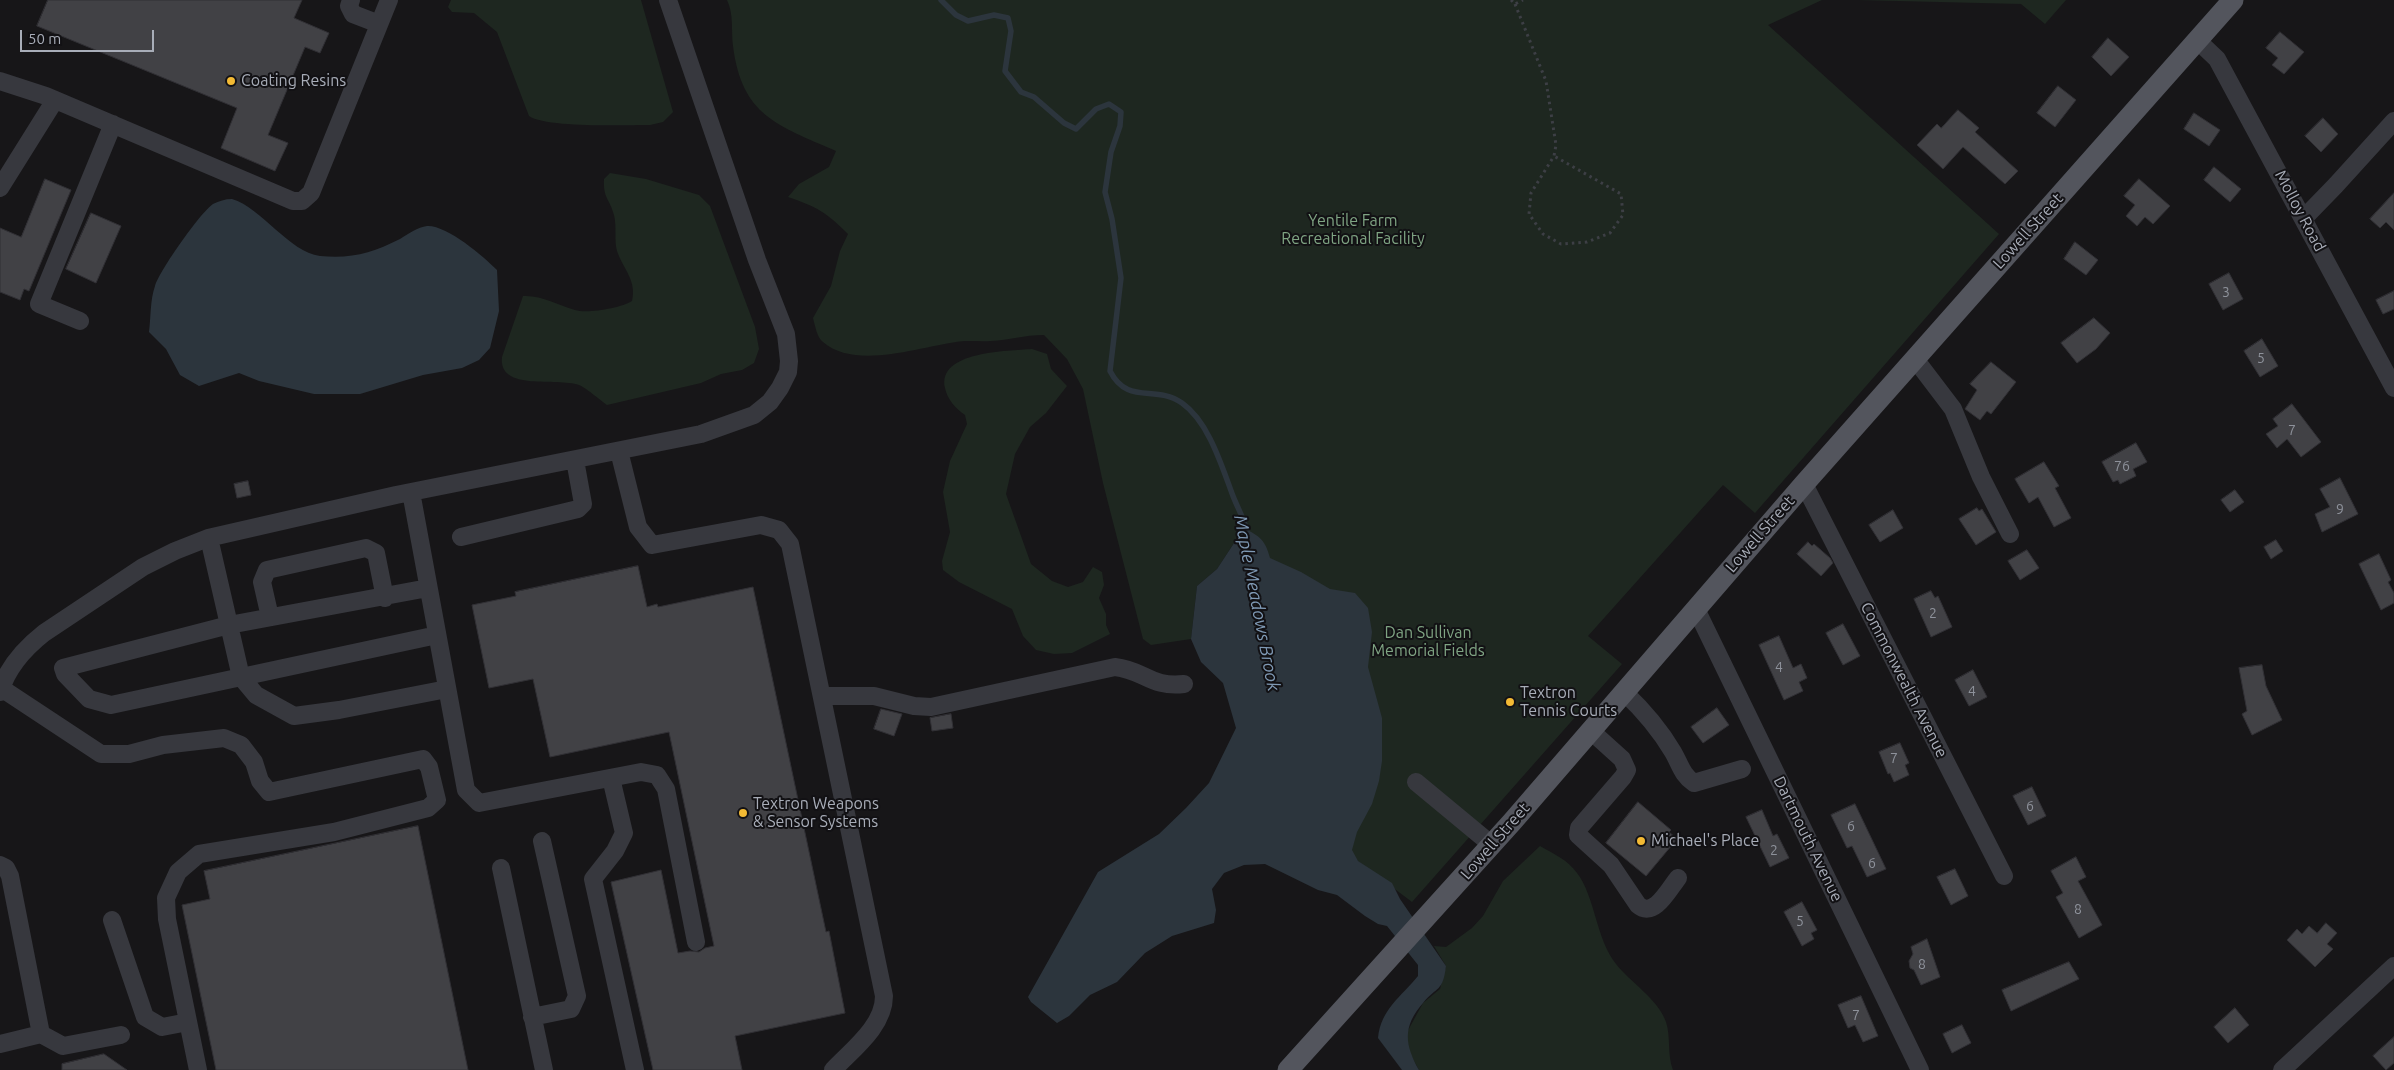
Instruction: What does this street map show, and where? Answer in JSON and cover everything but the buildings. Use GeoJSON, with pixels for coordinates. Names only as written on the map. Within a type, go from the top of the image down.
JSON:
{"type":"FeatureCollection","features":[{"type":"Feature","properties":{"kind":"main road","name":"Lowell Street"},"geometry":{"type":"LineString","coordinates":[[1288,1070],[1492,845],[1804,484],[2233,0]]}},
{"type":"Feature","properties":{"kind":"street"},"geometry":{"type":"LineString","coordinates":[[351,0],[350,9],[354,14],[379,24]]}},
{"type":"Feature","properties":{"kind":"street"},"geometry":{"type":"LineString","coordinates":[[0,81],[55,100],[293,201],[302,201],[311,193],[389,0]]}},
{"type":"Feature","properties":{"kind":"street"},"geometry":{"type":"LineString","coordinates":[[198,1070],[168,919],[166,898],[178,872],[199,854],[334,832],[428,808],[437,800],[429,767],[423,760],[269,792],[260,781],[254,762],[241,745],[224,738],[163,745],[129,754],[101,754],[1,690],[19,658],[44,633],[151,563],[175,551],[209,538],[411,492],[619,452],[700,434],[754,415],[776,395],[785,380],[789,361],[786,334],[757,260],[668,0]]}},
{"type":"Feature","properties":{"kind":"street","name":"Molloy Road"},"geometry":{"type":"LineString","coordinates":[[2197,40],[2218,60],[2304,218],[2386,354],[2394,388]]}},
{"type":"Feature","properties":{"kind":"street"},"geometry":{"type":"LineString","coordinates":[[0,188],[55,100]]}},
{"type":"Feature","properties":{"kind":"street"},"geometry":{"type":"LineString","coordinates":[[2304,218],[2394,121]]}},
{"type":"Feature","properties":{"kind":"street"},"geometry":{"type":"LineString","coordinates":[[80,321],[39,304],[113,124]]}},
{"type":"Feature","properties":{"kind":"street"},"geometry":{"type":"LineString","coordinates":[[1915,359],[1952,409],[1981,477],[2010,534]]}},
{"type":"Feature","properties":{"kind":"street"},"geometry":{"type":"LineString","coordinates":[[619,452],[638,527],[652,546],[761,524],[773,527],[783,534],[792,550],[884,996],[883,1009],[877,1021],[833,1070]]}},
{"type":"Feature","properties":{"kind":"street"},"geometry":{"type":"LineString","coordinates":[[462,537],[578,509],[583,504],[575,460]]}},
{"type":"Feature","properties":{"kind":"street","name":"Commonwealth Avenue"},"geometry":{"type":"LineString","coordinates":[[1804,484],[2004,876]]}},
{"type":"Feature","properties":{"kind":"street"},"geometry":{"type":"LineString","coordinates":[[411,492],[466,790],[479,803],[646,772],[657,775],[665,785],[696,942]]}},
{"type":"Feature","properties":{"kind":"street"},"geometry":{"type":"LineString","coordinates":[[209,538],[241,677],[256,695],[294,716],[339,710],[447,689]]}},
{"type":"Feature","properties":{"kind":"street"},"geometry":{"type":"LineString","coordinates":[[270,617],[262,582],[267,570],[366,548],[376,553],[385,598]]}},
{"type":"Feature","properties":{"kind":"street"},"geometry":{"type":"LineString","coordinates":[[428,588],[385,598],[228,625],[71,664],[64,668],[65,674],[89,699],[111,705],[437,635]]}},
{"type":"Feature","properties":{"kind":"street","name":"Dartmouth Avenue"},"geometry":{"type":"LineString","coordinates":[[1696,609],[1920,1070]]}},
{"type":"Feature","properties":{"kind":"street"},"geometry":{"type":"LineString","coordinates":[[823,696],[874,696],[914,706],[931,707],[1115,667],[1135,671],[1161,684],[1184,684]]}},
{"type":"Feature","properties":{"kind":"street"},"geometry":{"type":"LineString","coordinates":[[1624,692],[1647,715],[1673,752],[1686,778],[1690,781],[1694,783],[1702,782],[1742,769]]}},
{"type":"Feature","properties":{"kind":"street"},"geometry":{"type":"LineString","coordinates":[[1591,731],[1622,758],[1626,770],[1624,777],[1579,828],[1578,835],[1611,865],[1638,905],[1643,909],[1650,910],[1656,906],[1678,878]]}},
{"type":"Feature","properties":{"kind":"street"},"geometry":{"type":"LineString","coordinates":[[611,778],[624,833],[615,851],[593,879],[635,1070]]}},
{"type":"Feature","properties":{"kind":"street"},"geometry":{"type":"LineString","coordinates":[[1416,782],[1492,845]]}},
{"type":"Feature","properties":{"kind":"street"},"geometry":{"type":"LineString","coordinates":[[532,1017],[571,1009],[577,996],[542,840]]}},
{"type":"Feature","properties":{"kind":"street"},"geometry":{"type":"LineString","coordinates":[[0,866],[6,868],[10,876],[41,1034]]}},
{"type":"Feature","properties":{"kind":"street"},"geometry":{"type":"LineString","coordinates":[[501,868],[544,1070]]}},
{"type":"Feature","properties":{"kind":"street"},"geometry":{"type":"LineString","coordinates":[[112,920],[145,1017],[162,1027],[188,1022]]}},
{"type":"Feature","properties":{"kind":"street"},"geometry":{"type":"LineString","coordinates":[[2282,1070],[2394,966]]}},
{"type":"Feature","properties":{"kind":"street"},"geometry":{"type":"LineString","coordinates":[[0,1044],[41,1034],[57,1044],[65,1046],[121,1036]]}},
{"type":"Feature","properties":{"kind":"path"},"geometry":{"type":"LineString","coordinates":[[1511,0],[1515,4],[1546,82],[1556,145],[1554,156],[1532,193],[1530,214],[1543,234],[1562,244],[1587,242],[1610,233],[1623,215],[1621,194],[1554,156]]}},
{"type":"Feature","properties":{"kind":"path"},"geometry":{"type":"LineString","coordinates":[[1515,4],[1523,0]]}},
{"type":"Feature","properties":{"kind":"green space"},"geometry":{"type":"Polygon","coordinates":[[[451,0],[641,0],[673,112],[663,122],[650,125],[568,124],[538,120],[529,116],[497,32],[474,13],[452,12],[448,7],[451,0]]]}},
{"type":"Feature","properties":{"kind":"green space"},"geometry":{"type":"Polygon","coordinates":[[[727,0],[1822,0],[1768,25],[1999,234],[1755,513],[1723,485],[1588,636],[1622,664],[1412,902],[1294,813],[1238,537],[1217,569],[1197,586],[1191,639],[1151,645],[1143,639],[1103,483],[1083,389],[1067,359],[1044,335],[991,341],[960,341],[907,352],[870,356],[852,355],[836,350],[819,338],[813,318],[831,286],[840,251],[848,234],[821,211],[788,197],[799,184],[829,167],[836,151],[780,125],[754,103],[745,88],[738,70],[733,46],[731,11],[727,0]]]}},
{"type":"Feature","properties":{"kind":"green space"},"geometry":{"type":"Polygon","coordinates":[[[1857,0],[2066,0],[2045,24],[2021,4],[1857,0]]]}},
{"type":"Feature","properties":{"kind":"green space"},"geometry":{"type":"Polygon","coordinates":[[[610,173],[646,179],[699,195],[710,206],[755,327],[759,349],[754,363],[742,370],[721,374],[701,383],[607,405],[579,385],[519,379],[509,375],[503,368],[502,357],[523,296],[543,299],[580,311],[604,310],[632,301],[633,287],[617,251],[614,215],[605,191],[604,179],[610,173]]]}},
{"type":"Feature","properties":{"kind":"green space"},"geometry":{"type":"Polygon","coordinates":[[[1032,349],[1047,354],[1051,369],[1067,386],[1046,413],[1030,427],[1015,454],[1006,494],[1031,564],[1052,581],[1068,587],[1083,582],[1093,567],[1102,572],[1104,585],[1099,598],[1106,614],[1106,625],[1110,634],[1072,653],[1054,654],[1036,650],[1023,636],[1012,609],[959,582],[943,570],[942,561],[950,532],[943,492],[950,461],[967,424],[965,415],[955,407],[948,396],[945,388],[945,376],[952,367],[976,355],[1032,349]]]}},
{"type":"Feature","properties":{"kind":"green space"},"geometry":{"type":"Polygon","coordinates":[[[1540,846],[1565,861],[1577,873],[1588,893],[1609,954],[1616,964],[1651,998],[1662,1014],[1666,1022],[1673,1070],[1419,1070],[1409,1052],[1406,1034],[1423,1003],[1440,989],[1446,966],[1434,946],[1446,947],[1472,928],[1483,916],[1503,881],[1540,846]]]}},
{"type":"Feature","properties":{"kind":"water"},"geometry":{"type":"Polygon","coordinates":[[[232,199],[254,211],[297,247],[320,256],[342,257],[362,254],[380,248],[417,229],[427,226],[444,230],[474,250],[497,270],[499,311],[490,348],[479,360],[462,368],[423,375],[360,394],[314,394],[259,381],[239,373],[199,386],[180,375],[166,349],[149,332],[152,297],[158,278],[199,218],[213,204],[222,200],[232,199]]]}},
{"type":"Feature","properties":{"kind":"water"},"geometry":{"type":"Polygon","coordinates":[[[1247,530],[1263,541],[1270,558],[1301,572],[1330,589],[1355,593],[1368,608],[1372,632],[1368,667],[1382,718],[1382,761],[1379,781],[1372,804],[1357,832],[1352,850],[1358,861],[1392,883],[1400,899],[1446,966],[1441,985],[1416,1012],[1409,1028],[1409,1044],[1419,1070],[1402,1070],[1378,1038],[1387,1011],[1418,976],[1418,965],[1387,926],[1378,924],[1365,916],[1337,895],[1318,890],[1265,864],[1244,865],[1224,873],[1212,889],[1216,910],[1214,923],[1172,936],[1145,953],[1117,982],[1090,995],[1069,1016],[1057,1023],[1031,1002],[1028,997],[1098,872],[1159,834],[1186,808],[1209,783],[1236,728],[1223,683],[1201,662],[1191,639],[1197,586],[1217,569],[1238,537],[1247,530]]]}},
{"type":"Feature","properties":{"kind":"waterway","name":"Maple Meadows Brook"},"geometry":{"type":"LineString","coordinates":[[941,0],[956,15],[968,21],[994,15],[1008,18],[1011,31],[1005,71],[1021,92],[1034,97],[1064,123],[1076,129],[1096,109],[1109,104],[1121,112],[1120,126],[1111,152],[1105,192],[1112,219],[1121,278],[1110,371],[1117,382],[1125,388],[1172,398],[1182,403],[1200,421],[1214,446],[1244,521],[1248,536]]}},
{"type":"Feature","properties":{"kind":"place","name":"Coating Resins"},"geometry":{"type":"Point","coordinates":[231,81]}},
{"type":"Feature","properties":{"kind":"place","name":"Textron Tennis Courts"},"geometry":{"type":"Point","coordinates":[1510,702]}},
{"type":"Feature","properties":{"kind":"place","name":"Textron Weapons & Sensor Systems"},"geometry":{"type":"Point","coordinates":[743,813]}},
{"type":"Feature","properties":{"kind":"place","name":"Michael's Place"},"geometry":{"type":"Point","coordinates":[1641,841]}},
{"type":"Feature","properties":{"kind":"park label","name":"Yentile Farm Recreational Facility"},"geometry":{"type":"Point","coordinates":[1353,230]}},
{"type":"Feature","properties":{"kind":"park label","name":"Dan Sullivan Memorial Fields"},"geometry":{"type":"Point","coordinates":[1428,642]}}]}
